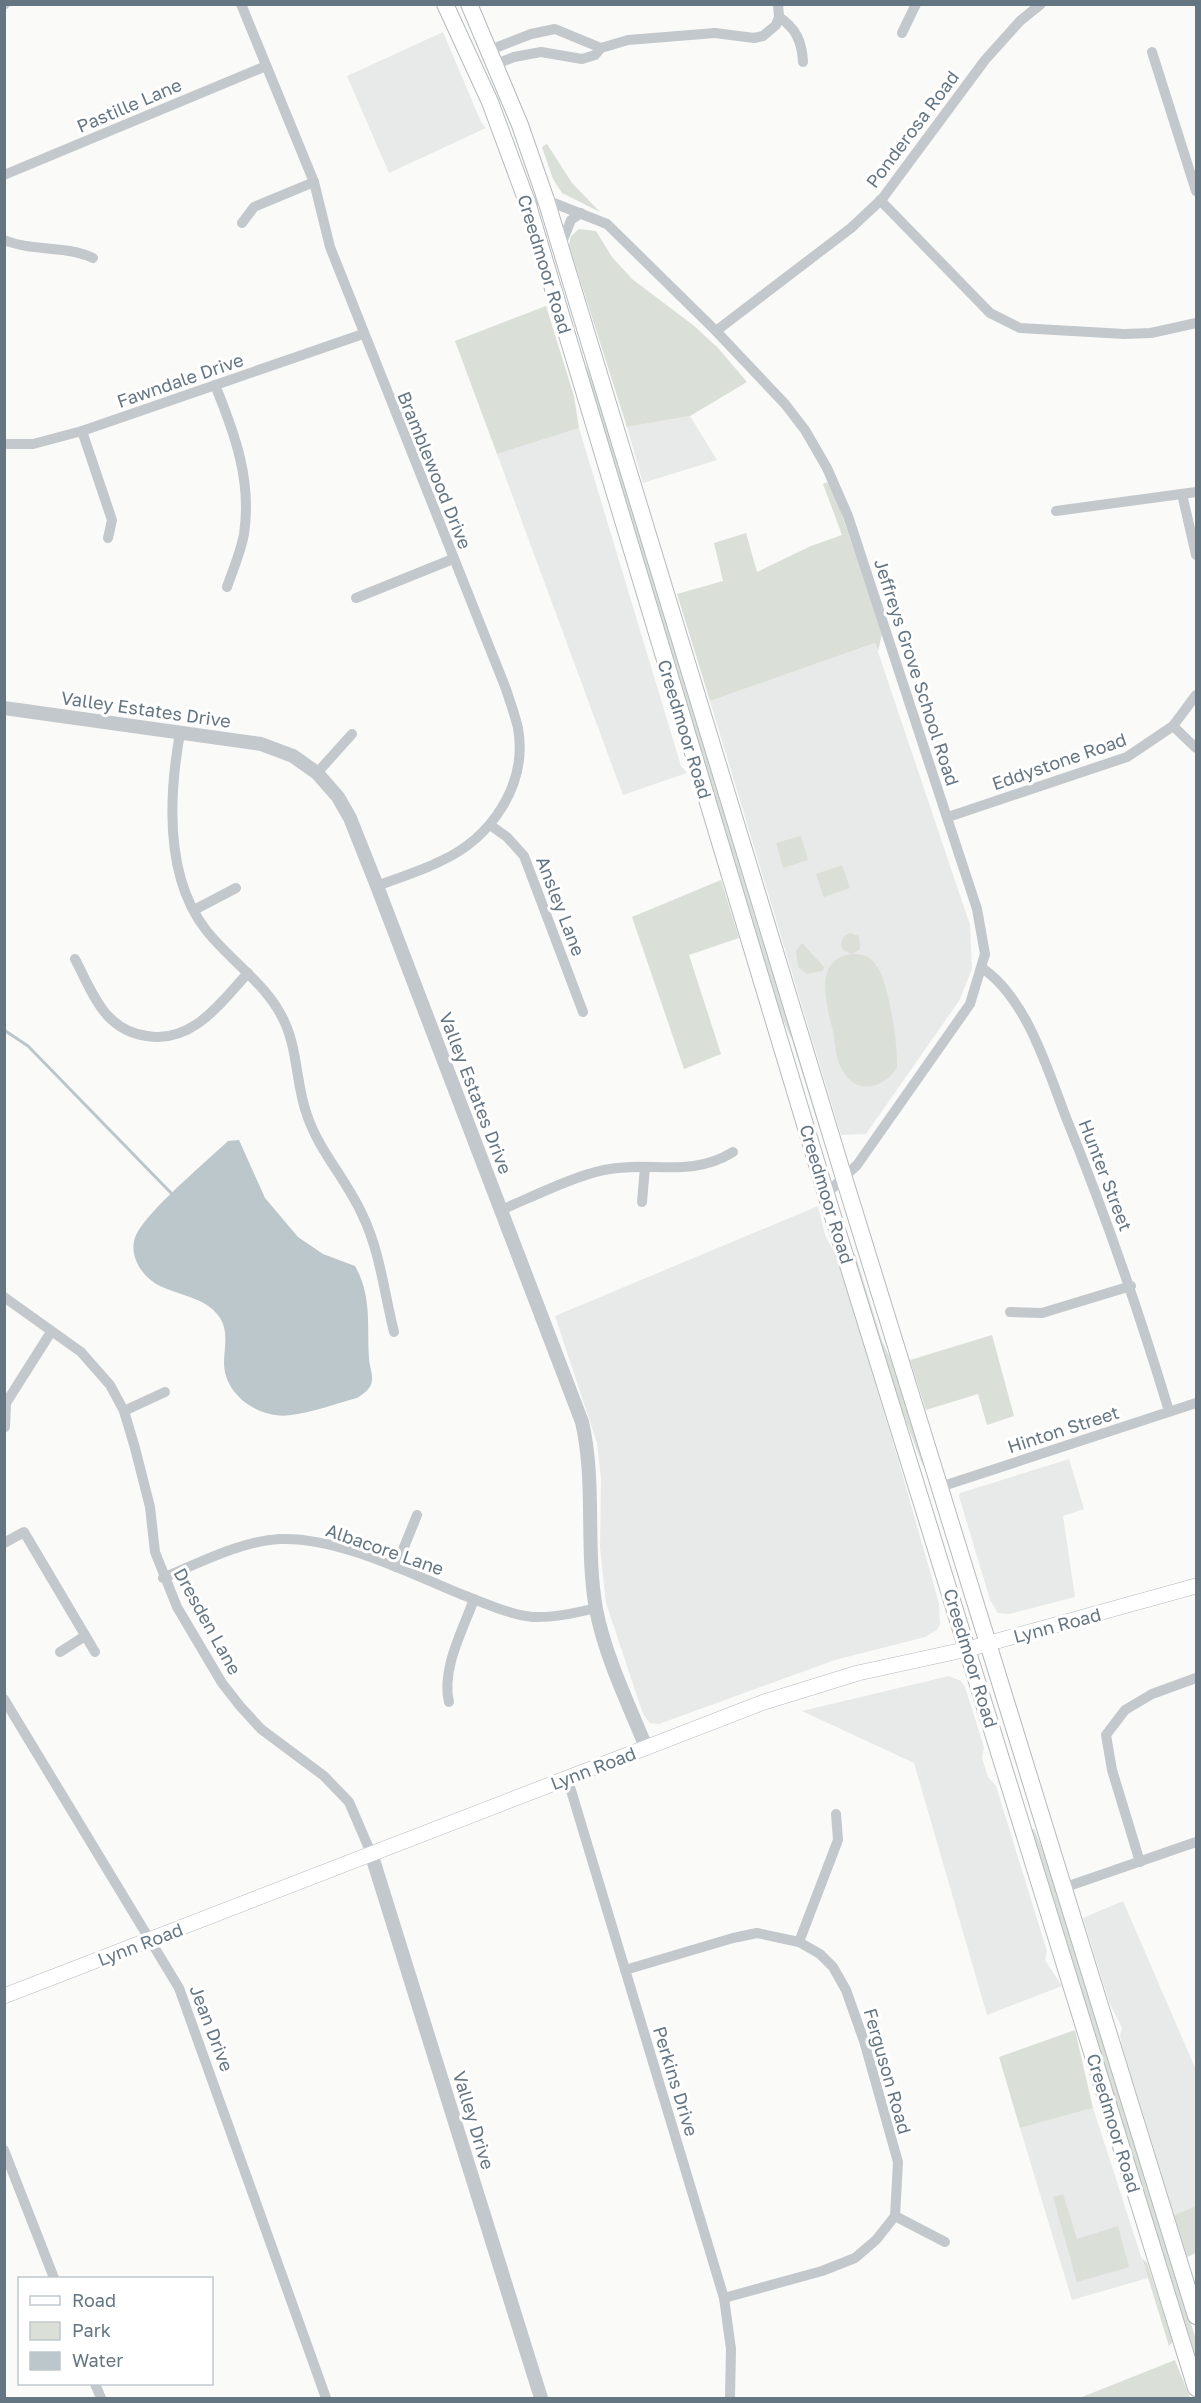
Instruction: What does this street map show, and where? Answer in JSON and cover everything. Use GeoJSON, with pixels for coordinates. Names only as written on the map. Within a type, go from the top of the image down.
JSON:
{"type":"FeatureCollection","features":[{"type":"Feature","properties":{"kind":"main road","name":"Creedmoor Road"},"geometry":{"type":"LineString","coordinates":[[445,4],[490,102],[527,202],[826,1194],[1197,2388]]}},
{"type":"Feature","properties":{"kind":"main road","name":"Creedmoor Road"},"geometry":{"type":"LineString","coordinates":[[469,4],[493,57],[546,200],[844,1178],[1197,2316]]}},
{"type":"Feature","properties":{"kind":"main road","name":"Lynn Road"},"geometry":{"type":"LineString","coordinates":[[4,1996],[716,1719],[820,1684],[988,1644],[1197,1586]]}},
{"type":"Feature","properties":{"kind":"street","name":"Bramblewood Drive"},"geometry":{"type":"LineString","coordinates":[[241,4],[314,182],[330,247],[506,689],[518,729],[518,771],[507,798],[490,825],[464,849],[441,862],[377,886]]}},
{"type":"Feature","properties":{"kind":"street"},"geometry":{"type":"LineString","coordinates":[[493,57],[514,57],[541,52],[582,59],[595,55],[601,48],[628,40],[716,33],[754,38],[771,30],[779,17],[778,4]]}},
{"type":"Feature","properties":{"kind":"street"},"geometry":{"type":"LineString","coordinates":[[902,33],[916,4]]}},
{"type":"Feature","properties":{"kind":"street","name":"Ponderosa Road"},"geometry":{"type":"LineString","coordinates":[[716,331],[851,228],[880,200],[904,172],[985,60],[1020,21],[1041,4]]}},
{"type":"Feature","properties":{"kind":"street"},"geometry":{"type":"LineString","coordinates":[[779,17],[794,30],[801,45],[802,62]]}},
{"type":"Feature","properties":{"kind":"street"},"geometry":{"type":"LineString","coordinates":[[493,57],[531,34],[555,29],[601,48]]}},
{"type":"Feature","properties":{"kind":"street"},"geometry":{"type":"LineString","coordinates":[[1152,52],[1197,191]]}},
{"type":"Feature","properties":{"kind":"street","name":"Pastille Lane"},"geometry":{"type":"LineString","coordinates":[[4,175],[266,66]]}},
{"type":"Feature","properties":{"kind":"street"},"geometry":{"type":"LineString","coordinates":[[242,223],[254,207],[314,182]]}},
{"type":"Feature","properties":{"kind":"street","name":"Jeffreys Grove School Road"},"geometry":{"type":"LineString","coordinates":[[527,202],[546,200],[607,224],[716,331],[785,404],[805,430],[827,468],[848,516],[977,909],[985,954],[970,1004],[857,1165],[826,1194]]}},
{"type":"Feature","properties":{"kind":"street"},"geometry":{"type":"LineString","coordinates":[[880,200],[990,313],[1020,328],[1124,334],[1151,333],[1197,323]]}},
{"type":"Feature","properties":{"kind":"street"},"geometry":{"type":"LineString","coordinates":[[560,248],[571,220],[581,213]]}},
{"type":"Feature","properties":{"kind":"street"},"geometry":{"type":"LineString","coordinates":[[4,240],[29,247],[80,252],[93,258]]}},
{"type":"Feature","properties":{"kind":"street","name":"Fawndale Drive"},"geometry":{"type":"LineString","coordinates":[[4,444],[33,444],[82,431],[363,334]]}},
{"type":"Feature","properties":{"kind":"street"},"geometry":{"type":"LineString","coordinates":[[215,386],[238,447],[247,487],[244,535],[227,587]]}},
{"type":"Feature","properties":{"kind":"street"},"geometry":{"type":"LineString","coordinates":[[82,431],[112,520],[108,538]]}},
{"type":"Feature","properties":{"kind":"street"},"geometry":{"type":"LineString","coordinates":[[1056,511],[1197,492]]}},
{"type":"Feature","properties":{"kind":"street"},"geometry":{"type":"LineString","coordinates":[[1182,494],[1197,555]]}},
{"type":"Feature","properties":{"kind":"street"},"geometry":{"type":"LineString","coordinates":[[356,598],[453,559]]}},
{"type":"Feature","properties":{"kind":"street","name":"Eddystone Road"},"geometry":{"type":"LineString","coordinates":[[948,817],[1127,757],[1173,726],[1197,695]]}},
{"type":"Feature","properties":{"kind":"street","name":"Valley Estates Drive"},"geometry":{"type":"LineString","coordinates":[[4,708],[261,744],[293,756],[317,773],[344,807],[377,886],[584,1431],[591,1486],[596,1608],[606,1645],[646,1747]]}},
{"type":"Feature","properties":{"kind":"street"},"geometry":{"type":"LineString","coordinates":[[1173,726],[1197,748]]}},
{"type":"Feature","properties":{"kind":"street"},"geometry":{"type":"LineString","coordinates":[[180,732],[171,788],[171,819],[185,887],[194,910],[206,930],[248,973],[275,1005],[285,1023],[307,1117],[319,1142],[354,1197],[370,1231],[380,1263],[394,1332]]}},
{"type":"Feature","properties":{"kind":"street"},"geometry":{"type":"LineString","coordinates":[[317,773],[352,734]]}},
{"type":"Feature","properties":{"kind":"street","name":"Ansley Lane"},"geometry":{"type":"LineString","coordinates":[[490,825],[507,837],[524,856],[584,1012]]}},
{"type":"Feature","properties":{"kind":"street"},"geometry":{"type":"LineString","coordinates":[[194,910],[236,888]]}},
{"type":"Feature","properties":{"kind":"street"},"geometry":{"type":"LineString","coordinates":[[75,959],[100,1005],[116,1023],[130,1032],[153,1037],[176,1035],[196,1026],[248,973]]}},
{"type":"Feature","properties":{"kind":"street","name":"Hunter Street"},"geometry":{"type":"LineString","coordinates":[[982,968],[994,975],[1013,1000],[1040,1049],[1131,1286],[1169,1411]]}},
{"type":"Feature","properties":{"kind":"street"},"geometry":{"type":"LineString","coordinates":[[501,1210],[600,1170],[628,1165],[687,1168],[714,1163],[732,1152]]}},
{"type":"Feature","properties":{"kind":"street"},"geometry":{"type":"LineString","coordinates":[[642,1202],[645,1167]]}},
{"type":"Feature","properties":{"kind":"street"},"geometry":{"type":"LineString","coordinates":[[1010,1311],[1042,1313],[1131,1286]]}},
{"type":"Feature","properties":{"kind":"street","name":"Dresden Lane"},"geometry":{"type":"LineString","coordinates":[[4,1297],[81,1352],[98,1368],[124,1411],[147,1491],[155,1552],[163,1578],[177,1607],[222,1683],[261,1729],[324,1776],[349,1802],[371,1853]]}},
{"type":"Feature","properties":{"kind":"street"},"geometry":{"type":"LineString","coordinates":[[5,1427],[6,1403],[51,1332]]}},
{"type":"Feature","properties":{"kind":"street"},"geometry":{"type":"LineString","coordinates":[[124,1411],[165,1392]]}},
{"type":"Feature","properties":{"kind":"street","name":"Hinton Street"},"geometry":{"type":"LineString","coordinates":[[940,1487],[1197,1403]]}},
{"type":"Feature","properties":{"kind":"street"},"geometry":{"type":"LineString","coordinates":[[396,1567],[417,1515]]}},
{"type":"Feature","properties":{"kind":"street"},"geometry":{"type":"LineString","coordinates":[[4,1543],[24,1532],[95,1652]]}},
{"type":"Feature","properties":{"kind":"street","name":"Albacore Lane"},"geometry":{"type":"LineString","coordinates":[[163,1578],[242,1547],[280,1539],[297,1539],[334,1546],[396,1567],[474,1599],[531,1617],[574,1614],[596,1608]]}},
{"type":"Feature","properties":{"kind":"street"},"geometry":{"type":"LineString","coordinates":[[449,1702],[446,1690],[448,1675],[474,1599]]}},
{"type":"Feature","properties":{"kind":"street"},"geometry":{"type":"LineString","coordinates":[[60,1652],[85,1636]]}},
{"type":"Feature","properties":{"kind":"street"},"geometry":{"type":"LineString","coordinates":[[1140,1862],[1112,1770],[1107,1735],[1125,1710],[1152,1694],[1197,1678]]}},
{"type":"Feature","properties":{"kind":"street","name":"Jean Drive"},"geometry":{"type":"LineString","coordinates":[[4,1699],[179,1988],[326,2398]]}},
{"type":"Feature","properties":{"kind":"street","name":"Perkins Drive"},"geometry":{"type":"LineString","coordinates":[[567,1777],[724,2298],[731,2349],[730,2398]]}},
{"type":"Feature","properties":{"kind":"street"},"geometry":{"type":"LineString","coordinates":[[799,1942],[838,1840],[836,1814]]}},
{"type":"Feature","properties":{"kind":"street"},"geometry":{"type":"LineString","coordinates":[[1063,1888],[1197,1842]]}},
{"type":"Feature","properties":{"kind":"street","name":"Valley Drive"},"geometry":{"type":"LineString","coordinates":[[371,1853],[541,2398]]}},
{"type":"Feature","properties":{"kind":"street","name":"Ferguson Road"},"geometry":{"type":"LineString","coordinates":[[625,1970],[733,1938],[757,1934],[799,1942],[820,1954],[833,1967],[846,1990],[864,2041],[898,2162],[895,2216]]}},
{"type":"Feature","properties":{"kind":"street"},"geometry":{"type":"LineString","coordinates":[[4,2150],[54,2277]]}},
{"type":"Feature","properties":{"kind":"street"},"geometry":{"type":"LineString","coordinates":[[724,2298],[822,2271],[855,2258],[876,2241],[895,2216],[945,2242]]}},
{"type":"Feature","properties":{"kind":"shaded area"},"geometry":{"type":"Polygon","coordinates":[[[443,32],[481,122],[486,128],[389,173],[347,76],[443,32]]]}},
{"type":"Feature","properties":{"kind":"shaded area"},"geometry":{"type":"Polygon","coordinates":[[[690,416],[717,460],[643,483],[627,427],[690,416]]]}},
{"type":"Feature","properties":{"kind":"shaded area"},"geometry":{"type":"Polygon","coordinates":[[[579,428],[681,766],[687,773],[623,795],[497,454],[579,428]]]}},
{"type":"Feature","properties":{"kind":"shaded area"},"geometry":{"type":"Polygon","coordinates":[[[875,643],[970,925],[972,969],[959,1001],[866,1134],[841,1135],[710,701],[875,643]]]}},
{"type":"Feature","properties":{"kind":"shaded area"},"geometry":{"type":"Polygon","coordinates":[[[818,1206],[825,1235],[838,1259],[898,1459],[939,1603],[940,1624],[937,1630],[925,1637],[835,1660],[659,1724],[650,1723],[643,1714],[606,1603],[600,1548],[601,1479],[597,1443],[555,1316],[818,1206]]]}},
{"type":"Feature","properties":{"kind":"shaded area"},"geometry":{"type":"Polygon","coordinates":[[[1069,1459],[1084,1509],[1063,1516],[1075,1597],[1009,1614],[998,1613],[990,1600],[960,1493],[1069,1459]]]}},
{"type":"Feature","properties":{"kind":"shaded area"},"geometry":{"type":"Polygon","coordinates":[[[949,1676],[961,1681],[965,1687],[984,1747],[982,1758],[988,1777],[996,1786],[1047,1951],[1045,1960],[1062,1986],[987,2015],[914,1763],[802,1711],[949,1676]]]}},
{"type":"Feature","properties":{"kind":"shaded area"},"geometry":{"type":"Polygon","coordinates":[[[1123,1901],[1196,2070],[1196,2206],[1174,2215],[1122,2046],[1120,2035],[1122,2028],[1109,2002],[1083,1918],[1123,1901]]]}},
{"type":"Feature","properties":{"kind":"shaded area"},"geometry":{"type":"Polygon","coordinates":[[[1093,2108],[1148,2278],[1072,2300],[1020,2128],[1093,2108]]]}},
{"type":"Feature","properties":{"kind":"green space"},"geometry":{"type":"Polygon","coordinates":[[[547,144],[572,183],[600,212],[562,193],[553,179],[542,147],[547,144]]]}},
{"type":"Feature","properties":{"kind":"green space"},"geometry":{"type":"Polygon","coordinates":[[[579,229],[596,231],[612,257],[632,279],[693,325],[718,348],[747,382],[690,416],[627,427],[569,245],[571,236],[579,229]]]}},
{"type":"Feature","properties":{"kind":"green space"},"geometry":{"type":"Polygon","coordinates":[[[556,270],[582,356],[602,404],[822,1126],[819,1127],[792,1040],[773,997],[553,271],[556,270]]]}},
{"type":"Feature","properties":{"kind":"green space"},"geometry":{"type":"Polygon","coordinates":[[[546,306],[574,396],[579,428],[497,454],[455,341],[546,306]]]}},
{"type":"Feature","properties":{"kind":"green space"},"geometry":{"type":"Polygon","coordinates":[[[827,482],[831,485],[839,506],[882,634],[878,651],[875,643],[710,701],[677,594],[723,581],[714,543],[746,533],[757,572],[811,546],[842,535],[823,484],[827,482]]]}},
{"type":"Feature","properties":{"kind":"green space"},"geometry":{"type":"Polygon","coordinates":[[[801,836],[808,860],[783,868],[776,843],[801,836]]]}},
{"type":"Feature","properties":{"kind":"green space"},"geometry":{"type":"Polygon","coordinates":[[[842,865],[850,888],[824,897],[816,874],[842,865]]]}},
{"type":"Feature","properties":{"kind":"green space"},"geometry":{"type":"Polygon","coordinates":[[[721,880],[739,938],[689,955],[721,1054],[684,1069],[632,917],[721,880]]]}},
{"type":"Feature","properties":{"kind":"green space"},"geometry":{"type":"Polygon","coordinates":[[[850,933],[859,936],[860,949],[852,954],[842,949],[841,943],[844,936],[850,933]]]}},
{"type":"Feature","properties":{"kind":"green space"},"geometry":{"type":"Polygon","coordinates":[[[802,943],[824,967],[823,971],[807,974],[798,967],[796,951],[802,943]]]}},
{"type":"Feature","properties":{"kind":"green space"},"geometry":{"type":"Polygon","coordinates":[[[852,954],[868,958],[874,962],[881,973],[889,999],[894,1030],[897,1067],[885,1080],[871,1086],[856,1084],[843,1071],[836,1052],[826,997],[825,985],[831,965],[839,958],[852,954]]]}},
{"type":"Feature","properties":{"kind":"green space"},"geometry":{"type":"Polygon","coordinates":[[[852,1254],[855,1254],[882,1341],[900,1379],[926,1464],[923,1466],[897,1398],[852,1254]]]}},
{"type":"Feature","properties":{"kind":"green space"},"geometry":{"type":"Polygon","coordinates":[[[992,1335],[1014,1416],[987,1425],[978,1394],[926,1410],[910,1360],[992,1335]]]}},
{"type":"Feature","properties":{"kind":"green space"},"geometry":{"type":"Polygon","coordinates":[[[1034,1829],[1054,1877],[1196,2340],[1196,2367],[1029,1830],[1034,1829]]]}},
{"type":"Feature","properties":{"kind":"green space"},"geometry":{"type":"Polygon","coordinates":[[[1075,2030],[1093,2108],[1020,2128],[999,2057],[1075,2030]]]}},
{"type":"Feature","properties":{"kind":"green space"},"geometry":{"type":"Polygon","coordinates":[[[1063,2194],[1077,2239],[1118,2226],[1129,2267],[1077,2282],[1053,2197],[1063,2194]]]}},
{"type":"Feature","properties":{"kind":"green space"},"geometry":{"type":"Polygon","coordinates":[[[1196,2206],[1196,2253],[1187,2257],[1174,2215],[1196,2206]]]}},
{"type":"Feature","properties":{"kind":"green space"},"geometry":{"type":"Polygon","coordinates":[[[1142,2258],[1147,2263],[1173,2342],[1169,2346],[1142,2258]]]}},
{"type":"Feature","properties":{"kind":"green space"},"geometry":{"type":"Polygon","coordinates":[[[1175,2360],[1190,2398],[1082,2397],[1175,2360]]]}},
{"type":"Feature","properties":{"kind":"water"},"geometry":{"type":"Polygon","coordinates":[[[239,1140],[265,1198],[298,1237],[323,1254],[355,1266],[366,1300],[372,1378],[368,1389],[357,1398],[316,1410],[279,1416],[256,1409],[246,1403],[237,1395],[226,1375],[223,1323],[215,1311],[194,1298],[155,1283],[138,1266],[134,1243],[142,1225],[192,1173],[228,1141],[239,1140]]]}},
{"type":"Feature","properties":{"kind":"waterway"},"geometry":{"type":"LineString","coordinates":[[4,1030],[28,1046],[172,1194]]}}]}
